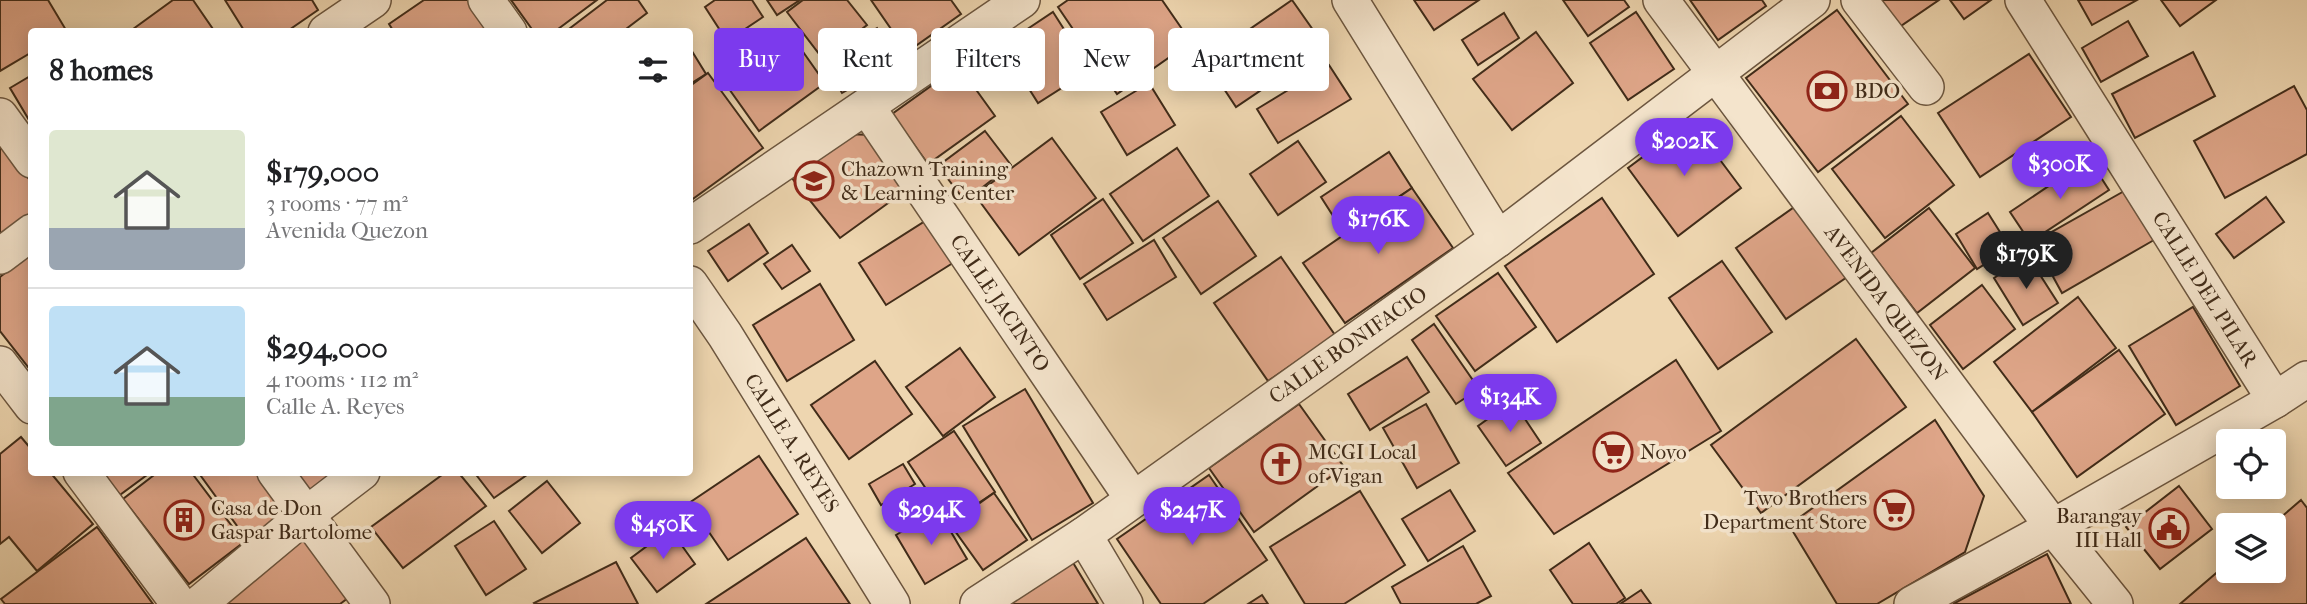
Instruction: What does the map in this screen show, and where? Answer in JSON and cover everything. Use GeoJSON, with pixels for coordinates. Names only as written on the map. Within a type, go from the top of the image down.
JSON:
{"type":"FeatureCollection","features":[{"type":"Feature","properties":{"kind":"street"},"geometry":{"type":"LineString","coordinates":[[332,28],[373,0]]}},
{"type":"Feature","properties":{"kind":"street"},"geometry":{"type":"LineString","coordinates":[[486,0],[506,28]]}},
{"type":"Feature","properties":{"kind":"street"},"geometry":{"type":"LineString","coordinates":[[693,224],[1022,0]]}},
{"type":"Feature","properties":{"kind":"street"},"geometry":{"type":"LineString","coordinates":[[1350,0],[1498,239]]}},
{"type":"Feature","properties":{"kind":"street","name":"AVENIDA QUEZON"},"geometry":{"type":"LineString","coordinates":[[1661,0],[2053,527],[2115,604]]}},
{"type":"Feature","properties":{"kind":"street","name":"CALLE BONIFACIO"},"geometry":{"type":"LineString","coordinates":[[978,604],[1084,535],[1498,239],[1812,0]]}},
{"type":"Feature","properties":{"kind":"street"},"geometry":{"type":"LineString","coordinates":[[1859,0],[1926,86]]}},
{"type":"Feature","properties":{"kind":"street","name":"CALLE DEL PILAR"},"geometry":{"type":"LineString","coordinates":[[2023,0],[2275,400]]}},
{"type":"Feature","properties":{"kind":"street","name":"CALLE JACINTO"},"geometry":{"type":"LineString","coordinates":[[867,107],[1133,499]]}},
{"type":"Feature","properties":{"kind":"street"},"geometry":{"type":"LineString","coordinates":[[0,116],[28,154]]}},
{"type":"Feature","properties":{"kind":"street"},"geometry":{"type":"LineString","coordinates":[[0,256],[28,235]]}},
{"type":"Feature","properties":{"kind":"street","name":"CALLE A. REYES"},"geometry":{"type":"LineString","coordinates":[[693,288],[725,335],[892,604]]}},
{"type":"Feature","properties":{"kind":"street"},"geometry":{"type":"LineString","coordinates":[[0,364],[28,401]]}},
{"type":"Feature","properties":{"kind":"street"},"geometry":{"type":"LineString","coordinates":[[1912,604],[2053,527],[2307,379]]}},
{"type":"Feature","properties":{"kind":"street"},"geometry":{"type":"LineString","coordinates":[[84,476],[179,604]]}},
{"type":"Feature","properties":{"kind":"street"},"geometry":{"type":"LineString","coordinates":[[278,476],[372,604]]}},
{"type":"Feature","properties":{"kind":"street"},"geometry":{"type":"LineString","coordinates":[[199,604],[357,476]]}},
{"type":"Feature","properties":{"kind":"street"},"geometry":{"type":"LineString","coordinates":[[1084,535],[1125,604]]}},
{"type":"Feature","properties":{"kind":"building"},"geometry":{"type":"Polygon","coordinates":[[[0,0],[48,0],[65,28],[28,28],[28,54],[0,71],[0,0]]]}},
{"type":"Feature","properties":{"kind":"building"},"geometry":{"type":"Polygon","coordinates":[[[173,0],[193,0],[212,28],[134,28],[173,0]]]}},
{"type":"Feature","properties":{"kind":"building"},"geometry":{"type":"Polygon","coordinates":[[[225,0],[312,0],[318,10],[292,28],[242,28],[225,0]]]}},
{"type":"Feature","properties":{"kind":"building"},"geometry":{"type":"Polygon","coordinates":[[[424,0],[470,0],[489,28],[392,28],[389,24],[424,0]]]}},
{"type":"Feature","properties":{"kind":"building"},"geometry":{"type":"Polygon","coordinates":[[[511,0],[597,0],[559,28],[531,28],[511,0]]]}},
{"type":"Feature","properties":{"kind":"building"},"geometry":{"type":"Polygon","coordinates":[[[607,0],[638,0],[647,13],[627,28],[570,28],[607,0]]]}},
{"type":"Feature","properties":{"kind":"building"},"geometry":{"type":"Polygon","coordinates":[[[715,0],[752,0],[763,17],[746,28],[719,28],[705,7],[715,0]]]}},
{"type":"Feature","properties":{"kind":"building"},"geometry":{"type":"Polygon","coordinates":[[[767,0],[800,0],[777,15],[767,0]]]}},
{"type":"Feature","properties":{"kind":"building"},"geometry":{"type":"Polygon","coordinates":[[[803,0],[847,0],[867,25],[863,28],[818,28],[818,52],[804,34],[804,28],[799,28],[787,12],[803,0]]]}},
{"type":"Feature","properties":{"kind":"building"},"geometry":{"type":"Polygon","coordinates":[[[871,0],[951,0],[961,14],[941,28],[931,28],[931,35],[917,45],[917,28],[890,28],[871,0]]]}},
{"type":"Feature","properties":{"kind":"building"},"geometry":{"type":"Polygon","coordinates":[[[1068,0],[1162,0],[1181,28],[1168,28],[1168,58],[1154,68],[1154,28],[1072,28],[1058,7],[1068,0]]]}},
{"type":"Feature","properties":{"kind":"building"},"geometry":{"type":"Polygon","coordinates":[[[1292,0],[1312,28],[1251,28],[1292,0]]]}},
{"type":"Feature","properties":{"kind":"building"},"geometry":{"type":"Polygon","coordinates":[[[1414,0],[1479,0],[1434,30],[1414,0]]]}},
{"type":"Feature","properties":{"kind":"building"},"geometry":{"type":"Polygon","coordinates":[[[1563,0],[1624,0],[1629,7],[1588,36],[1563,0]]]}},
{"type":"Feature","properties":{"kind":"building"},"geometry":{"type":"Polygon","coordinates":[[[1690,0],[1762,0],[1766,6],[1718,40],[1690,0]]]}},
{"type":"Feature","properties":{"kind":"building"},"geometry":{"type":"Polygon","coordinates":[[[1870,0],[1939,0],[1892,32],[1870,0]]]}},
{"type":"Feature","properties":{"kind":"building"},"geometry":{"type":"Polygon","coordinates":[[[1950,0],[1991,0],[1964,19],[1950,0]]]}},
{"type":"Feature","properties":{"kind":"building"},"geometry":{"type":"Polygon","coordinates":[[[2078,0],[2137,0],[2092,25],[2078,0]]]}},
{"type":"Feature","properties":{"kind":"building"},"geometry":{"type":"Polygon","coordinates":[[[2161,0],[2216,0],[2180,26],[2161,0]]]}},
{"type":"Feature","properties":{"kind":"building","name":"BDO"},"geometry":{"type":"Polygon","coordinates":[[[1837,10],[1908,104],[1818,172],[1746,78],[1837,10]]]}},
{"type":"Feature","properties":{"kind":"building"},"geometry":{"type":"Polygon","coordinates":[[[1053,12],[1063,28],[1059,28],[1059,90],[1038,103],[1030,91],[1045,91],[1045,28],[1029,28],[1053,12]]]}},
{"type":"Feature","properties":{"kind":"building"},"geometry":{"type":"Polygon","coordinates":[[[1636,12],[1674,69],[1628,100],[1590,43],[1636,12]]]}},
{"type":"Feature","properties":{"kind":"building"},"geometry":{"type":"Polygon","coordinates":[[[1504,13],[1519,38],[1478,65],[1462,40],[1504,13]]]}},
{"type":"Feature","properties":{"kind":"building"},"geometry":{"type":"Polygon","coordinates":[[[2128,21],[2148,56],[2101,82],[2082,48],[2128,21]]]}},
{"type":"Feature","properties":{"kind":"building"},"geometry":{"type":"Polygon","coordinates":[[[1536,32],[1573,83],[1512,130],[1473,79],[1536,32]]]}},
{"type":"Feature","properties":{"kind":"building"},"geometry":{"type":"Polygon","coordinates":[[[2193,52],[2215,96],[2135,138],[2112,94],[2193,52]]]}},
{"type":"Feature","properties":{"kind":"building"},"geometry":{"type":"Polygon","coordinates":[[[693,53],[706,74],[693,82],[693,53]]]}},
{"type":"Feature","properties":{"kind":"building"},"geometry":{"type":"Polygon","coordinates":[[[804,53],[818,73],[818,88],[759,131],[731,91],[804,91],[804,53]]]}},
{"type":"Feature","properties":{"kind":"building"},"geometry":{"type":"Polygon","coordinates":[[[2029,54],[2071,117],[1980,177],[1938,113],[2029,54]]]}},
{"type":"Feature","properties":{"kind":"building"},"geometry":{"type":"Polygon","coordinates":[[[1329,65],[1351,99],[1278,143],[1257,109],[1286,91],[1329,91],[1329,65]]]}},
{"type":"Feature","properties":{"kind":"building"},"geometry":{"type":"Polygon","coordinates":[[[708,73],[714,81],[714,91],[721,91],[763,148],[693,199],[693,84],[708,73]]]}},
{"type":"Feature","properties":{"kind":"building"},"geometry":{"type":"Polygon","coordinates":[[[28,77],[28,118],[10,88],[28,77]]]}},
{"type":"Feature","properties":{"kind":"building"},"geometry":{"type":"Polygon","coordinates":[[[931,86],[931,91],[977,91],[995,116],[928,164],[892,114],[931,86]]]}},
{"type":"Feature","properties":{"kind":"building"},"geometry":{"type":"Polygon","coordinates":[[[2294,86],[2307,110],[2307,154],[2225,198],[2194,141],[2294,86]]]}},
{"type":"Feature","properties":{"kind":"building"},"geometry":{"type":"Polygon","coordinates":[[[1136,91],[1154,91],[1175,125],[1127,155],[1101,112],[1136,91]]]}},
{"type":"Feature","properties":{"kind":"building"},"geometry":{"type":"Polygon","coordinates":[[[1225,91],[1260,91],[1236,107],[1225,91]]]}},
{"type":"Feature","properties":{"kind":"building"},"geometry":{"type":"Polygon","coordinates":[[[1901,116],[1954,185],[1885,238],[1832,169],[1901,116]]]}},
{"type":"Feature","properties":{"kind":"building"},"geometry":{"type":"Polygon","coordinates":[[[1691,121],[1741,188],[1678,236],[1628,168],[1691,121]]]}},
{"type":"Feature","properties":{"kind":"building"},"geometry":{"type":"Polygon","coordinates":[[[985,131],[1011,165],[965,201],[938,166],[985,131]]]}},
{"type":"Feature","properties":{"kind":"building"},"geometry":{"type":"Polygon","coordinates":[[[841,134],[876,135],[913,185],[840,238],[787,172],[841,134]]]}},
{"type":"Feature","properties":{"kind":"building"},"geometry":{"type":"Polygon","coordinates":[[[1052,138],[1096,198],[1019,255],[975,195],[1052,138]]]}},
{"type":"Feature","properties":{"kind":"building"},"geometry":{"type":"Polygon","coordinates":[[[1298,141],[1326,182],[1278,215],[1250,174],[1298,141]]]}},
{"type":"Feature","properties":{"kind":"building"},"geometry":{"type":"Polygon","coordinates":[[[0,142],[28,178],[28,219],[0,240],[0,142]]]}},
{"type":"Feature","properties":{"kind":"building"},"geometry":{"type":"Polygon","coordinates":[[[1177,148],[1209,196],[1143,241],[1110,194],[1177,148]]]}},
{"type":"Feature","properties":{"kind":"building"},"geometry":{"type":"Polygon","coordinates":[[[1389,152],[1412,188],[1344,233],[1321,197],[1389,152]]]}},
{"type":"Feature","properties":{"kind":"building"},"geometry":{"type":"Polygon","coordinates":[[[2089,159],[2109,190],[2030,242],[2010,212],[2089,159]]]}},
{"type":"Feature","properties":{"kind":"building"},"geometry":{"type":"Polygon","coordinates":[[[1412,188],[1453,248],[1345,323],[1303,263],[1412,188]]]}},
{"type":"Feature","properties":{"kind":"building"},"geometry":{"type":"Polygon","coordinates":[[[2126,190],[2154,240],[2062,293],[2034,242],[2126,190]]]}},
{"type":"Feature","properties":{"kind":"building"},"geometry":{"type":"Polygon","coordinates":[[[2266,197],[2284,222],[2234,258],[2216,234],[2266,197]]]}},
{"type":"Feature","properties":{"kind":"building"},"geometry":{"type":"Polygon","coordinates":[[[1602,198],[1654,274],[1557,342],[1505,266],[1602,198]]]}},
{"type":"Feature","properties":{"kind":"building"},"geometry":{"type":"Polygon","coordinates":[[[1103,199],[1133,243],[1080,279],[1051,235],[1103,199]]]}},
{"type":"Feature","properties":{"kind":"building"},"geometry":{"type":"Polygon","coordinates":[[[1218,201],[1256,256],[1201,294],[1163,238],[1218,201]]]}},
{"type":"Feature","properties":{"kind":"building"},"geometry":{"type":"Polygon","coordinates":[[[1800,203],[1850,275],[1786,319],[1736,248],[1800,203]]]}},
{"type":"Feature","properties":{"kind":"building"},"geometry":{"type":"Polygon","coordinates":[[[1929,208],[1975,268],[1917,313],[1871,253],[1929,208]]]}},
{"type":"Feature","properties":{"kind":"building"},"geometry":{"type":"Polygon","coordinates":[[[1988,213],[2010,248],[1977,269],[1956,234],[1988,213]]]}},
{"type":"Feature","properties":{"kind":"building"},"geometry":{"type":"Polygon","coordinates":[[[930,218],[956,261],[886,305],[859,263],[930,218]]]}},
{"type":"Feature","properties":{"kind":"building"},"geometry":{"type":"Polygon","coordinates":[[[749,224],[768,253],[728,281],[708,251],[749,224]]]}},
{"type":"Feature","properties":{"kind":"building"},"geometry":{"type":"Polygon","coordinates":[[[1154,240],[1176,277],[1107,320],[1084,284],[1154,240]]]}},
{"type":"Feature","properties":{"kind":"building"},"geometry":{"type":"Polygon","coordinates":[[[792,245],[810,271],[782,289],[764,264],[792,245]]]}},
{"type":"Feature","properties":{"kind":"building"},"geometry":{"type":"Polygon","coordinates":[[[28,255],[28,367],[0,331],[0,277],[28,255]]]}},
{"type":"Feature","properties":{"kind":"building"},"geometry":{"type":"Polygon","coordinates":[[[2028,256],[2058,303],[2023,325],[1994,278],[2028,256]]]}},
{"type":"Feature","properties":{"kind":"building"},"geometry":{"type":"Polygon","coordinates":[[[1281,257],[1335,335],[1268,381],[1214,303],[1281,257]]]}},
{"type":"Feature","properties":{"kind":"building"},"geometry":{"type":"Polygon","coordinates":[[[1722,261],[1772,332],[1718,369],[1669,298],[1722,261]]]}},
{"type":"Feature","properties":{"kind":"building"},"geometry":{"type":"Polygon","coordinates":[[[1498,273],[1536,327],[1475,371],[1436,316],[1498,273]]]}},
{"type":"Feature","properties":{"kind":"building"},"geometry":{"type":"Polygon","coordinates":[[[820,284],[854,340],[787,381],[753,325],[820,284]]]}},
{"type":"Feature","properties":{"kind":"building"},"geometry":{"type":"Polygon","coordinates":[[[1982,285],[2015,329],[1963,369],[1930,325],[1982,285]]]}},
{"type":"Feature","properties":{"kind":"building"},"geometry":{"type":"Polygon","coordinates":[[[2078,297],[2116,348],[2032,412],[1994,362],[2078,297]]]}},
{"type":"Feature","properties":{"kind":"building"},"geometry":{"type":"Polygon","coordinates":[[[2193,307],[2240,386],[2176,425],[2129,346],[2193,307]]]}},
{"type":"Feature","properties":{"kind":"building"},"geometry":{"type":"Polygon","coordinates":[[[1434,324],[1479,389],[1456,404],[1412,340],[1434,324]]]}},
{"type":"Feature","properties":{"kind":"building"},"geometry":{"type":"Polygon","coordinates":[[[1856,339],[1906,407],[1761,513],[1711,445],[1856,339]]]}},
{"type":"Feature","properties":{"kind":"building"},"geometry":{"type":"Polygon","coordinates":[[[960,348],[995,397],[943,436],[906,387],[960,348]]]}},
{"type":"Feature","properties":{"kind":"building"},"geometry":{"type":"Polygon","coordinates":[[[2119,350],[2165,414],[2077,477],[2032,412],[2119,350]]]}},
{"type":"Feature","properties":{"kind":"building"},"geometry":{"type":"Polygon","coordinates":[[[1407,357],[1429,392],[1370,430],[1348,394],[1407,357]]]}},
{"type":"Feature","properties":{"kind":"building","name":"Novo"},"geometry":{"type":"Polygon","coordinates":[[[1676,360],[1721,431],[1554,534],[1508,473],[1676,360]]]}},
{"type":"Feature","properties":{"kind":"building"},"geometry":{"type":"Polygon","coordinates":[[[875,361],[912,414],[849,459],[811,405],[875,361]]]}},
{"type":"Feature","properties":{"kind":"building"},"geometry":{"type":"Polygon","coordinates":[[[1025,389],[1093,503],[1032,540],[963,426],[1025,389]]]}},
{"type":"Feature","properties":{"kind":"building"},"geometry":{"type":"Polygon","coordinates":[[[1513,401],[1541,443],[1506,466],[1478,426],[1513,401]]]}},
{"type":"Feature","properties":{"kind":"building"},"geometry":{"type":"Polygon","coordinates":[[[1299,404],[1344,467],[1254,532],[1209,468],[1299,404]]]}},
{"type":"Feature","properties":{"kind":"building"},"geometry":{"type":"Polygon","coordinates":[[[1426,404],[1459,463],[1417,488],[1383,428],[1426,404]]]}},
{"type":"Feature","properties":{"kind":"building","name":"Two Brothers Department Store"},"geometry":{"type":"Polygon","coordinates":[[[1935,420],[1984,496],[1965,552],[1877,604],[1837,604],[1789,525],[1935,420]]]}},
{"type":"Feature","properties":{"kind":"building"},"geometry":{"type":"Polygon","coordinates":[[[954,431],[995,492],[949,523],[908,462],[954,431]]]}},
{"type":"Feature","properties":{"kind":"building"},"geometry":{"type":"Polygon","coordinates":[[[21,437],[28,445],[28,476],[53,476],[93,524],[37,571],[9,537],[0,544],[0,454],[21,437]]]}},
{"type":"Feature","properties":{"kind":"building"},"geometry":{"type":"Polygon","coordinates":[[[759,456],[798,514],[728,560],[689,503],[759,456]]]}},
{"type":"Feature","properties":{"kind":"building"},"geometry":{"type":"Polygon","coordinates":[[[903,464],[915,484],[881,505],[869,484],[903,464]]]}},
{"type":"Feature","properties":{"kind":"building"},"geometry":{"type":"Polygon","coordinates":[[[1209,475],[1267,560],[1203,604],[1161,604],[1117,539],[1209,475]]]}},
{"type":"Feature","properties":{"kind":"building"},"geometry":{"type":"Polygon","coordinates":[[[96,476],[146,476],[113,500],[96,476]]]}},
{"type":"Feature","properties":{"kind":"building","name":"Casa de Don Gaspar Bartolome"},"geometry":{"type":"Polygon","coordinates":[[[153,476],[194,476],[244,542],[189,584],[123,499],[153,476]]]}},
{"type":"Feature","properties":{"kind":"building"},"geometry":{"type":"Polygon","coordinates":[[[201,476],[267,476],[291,509],[248,541],[201,476]]]}},
{"type":"Feature","properties":{"kind":"building","name":"Casa de Don Gaspar Bartolome"},"geometry":{"type":"Polygon","coordinates":[[[293,476],[330,476],[306,494],[293,476]]]}},
{"type":"Feature","properties":{"kind":"building"},"geometry":{"type":"Polygon","coordinates":[[[441,476],[461,476],[486,506],[403,568],[371,527],[441,476]]]}},
{"type":"Feature","properties":{"kind":"building"},"geometry":{"type":"Polygon","coordinates":[[[477,476],[525,476],[494,498],[477,476]]]}},
{"type":"Feature","properties":{"kind":"building"},"geometry":{"type":"Polygon","coordinates":[[[547,481],[580,523],[542,553],[509,511],[547,481]]]}},
{"type":"Feature","properties":{"kind":"building","name":"Barangay III Hall"},"geometry":{"type":"Polygon","coordinates":[[[2179,486],[2212,529],[2160,569],[2126,527],[2179,486]]]}},
{"type":"Feature","properties":{"kind":"building"},"geometry":{"type":"Polygon","coordinates":[[[1450,490],[1475,531],[1428,561],[1402,519],[1450,490]]]}},
{"type":"Feature","properties":{"kind":"building"},"geometry":{"type":"Polygon","coordinates":[[[1360,491],[1405,565],[1344,604],[1305,604],[1270,547],[1360,491]]]}},
{"type":"Feature","properties":{"kind":"building"},"geometry":{"type":"Polygon","coordinates":[[[994,493],[1027,540],[983,570],[950,524],[994,493]]]}},
{"type":"Feature","properties":{"kind":"building"},"geometry":{"type":"Polygon","coordinates":[[[2301,500],[2307,508],[2307,604],[2180,604],[2216,573],[2216,583],[2286,583],[2286,513],[2301,500]]]}},
{"type":"Feature","properties":{"kind":"building"},"geometry":{"type":"Polygon","coordinates":[[[938,510],[967,559],[925,584],[896,535],[938,510]]]}},
{"type":"Feature","properties":{"kind":"building"},"geometry":{"type":"Polygon","coordinates":[[[494,521],[526,569],[486,595],[455,546],[494,521]]]}},
{"type":"Feature","properties":{"kind":"building"},"geometry":{"type":"Polygon","coordinates":[[[97,527],[153,604],[5,604],[1,599],[97,527]]]}},
{"type":"Feature","properties":{"kind":"building"},"geometry":{"type":"Polygon","coordinates":[[[670,529],[695,564],[657,592],[631,558],[670,529]]]}},
{"type":"Feature","properties":{"kind":"building"},"geometry":{"type":"Polygon","coordinates":[[[307,534],[352,595],[340,604],[214,604],[307,534]]]}},
{"type":"Feature","properties":{"kind":"building"},"geometry":{"type":"Polygon","coordinates":[[[806,538],[850,604],[706,604],[806,538]]]}},
{"type":"Feature","properties":{"kind":"building"},"geometry":{"type":"Polygon","coordinates":[[[1589,543],[1625,598],[1616,604],[1573,604],[1550,570],[1589,543]]]}},
{"type":"Feature","properties":{"kind":"building"},"geometry":{"type":"Polygon","coordinates":[[[1463,546],[1491,596],[1476,604],[1401,604],[1392,587],[1463,546]]]}},
{"type":"Feature","properties":{"kind":"building"},"geometry":{"type":"Polygon","coordinates":[[[2047,554],[2071,604],[1953,604],[2047,554]]]}},
{"type":"Feature","properties":{"kind":"building"},"geometry":{"type":"Polygon","coordinates":[[[1072,561],[1098,604],[1004,604],[1072,561]]]}},
{"type":"Feature","properties":{"kind":"building"},"geometry":{"type":"Polygon","coordinates":[[[616,562],[638,604],[534,603],[616,562]]]}},
{"type":"Feature","properties":{"kind":"building"},"geometry":{"type":"Polygon","coordinates":[[[1641,590],[1651,604],[1620,604],[1641,590]]]}},
{"type":"Feature","properties":{"kind":"building"},"geometry":{"type":"Polygon","coordinates":[[[1262,595],[1268,604],[1248,604],[1262,595]]]}},
{"type":"Feature","properties":{"kind":"place","name":"BDO"},"geometry":{"type":"Point","coordinates":[1827,91]}},
{"type":"Feature","properties":{"kind":"place","name":"Chazown Training & Learning Center"},"geometry":{"type":"Point","coordinates":[814,181]}},
{"type":"Feature","properties":{"kind":"place","name":"Novo"},"geometry":{"type":"Point","coordinates":[1613,452]}},
{"type":"Feature","properties":{"kind":"place","name":"MCGI Local of Vigan"},"geometry":{"type":"Point","coordinates":[1281,464]}},
{"type":"Feature","properties":{"kind":"place","name":"Two Brothers Department Store"},"geometry":{"type":"Point","coordinates":[1894,510]}},
{"type":"Feature","properties":{"kind":"place","name":"Casa de Don Gaspar Bartolome"},"geometry":{"type":"Point","coordinates":[184,520]}},
{"type":"Feature","properties":{"kind":"place","name":"Barangay III Hall"},"geometry":{"type":"Point","coordinates":[2169,528]}}]}
